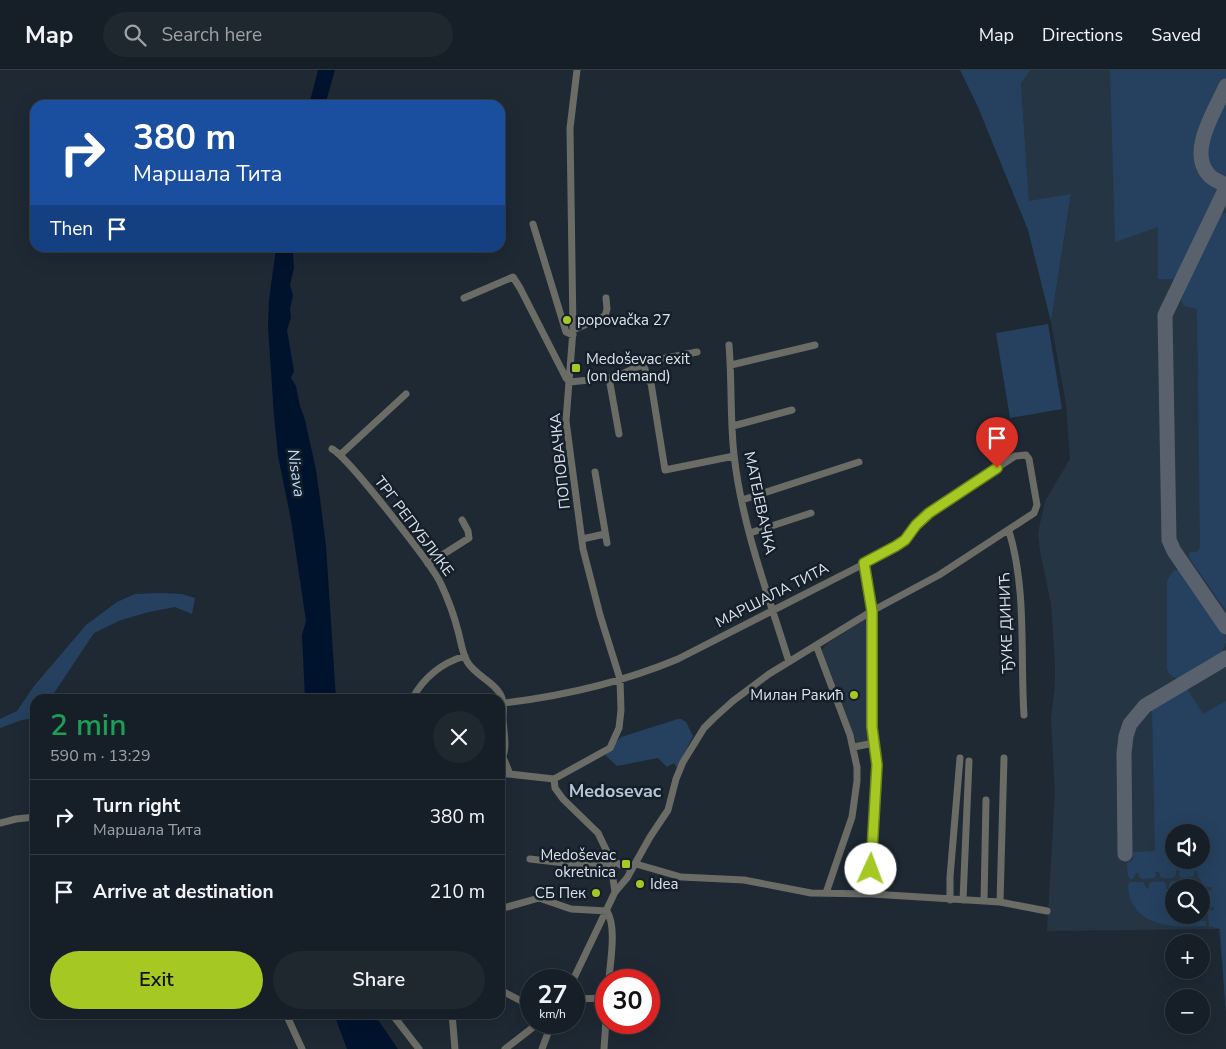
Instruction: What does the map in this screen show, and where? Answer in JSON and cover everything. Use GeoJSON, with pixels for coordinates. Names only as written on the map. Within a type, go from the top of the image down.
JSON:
{"type":"FeatureCollection","features":[{"type":"Feature","properties":{"kind":"street","name":"ПОПОВАЧКА"},"geometry":{"type":"LineString","coordinates":[[554,780],[612,746],[619,728],[620,719],[620,679],[600,614],[582,539],[566,421],[573,332],[570,128],[577,70]]}},
{"type":"Feature","properties":{"kind":"street"},"geometry":{"type":"LineString","coordinates":[[533,224],[566,332],[573,332],[605,316],[607,310],[606,298]]}},
{"type":"Feature","properties":{"kind":"street"},"geometry":{"type":"LineString","coordinates":[[464,298],[513,277],[566,378],[570,382],[609,378],[644,364],[697,352]]}},
{"type":"Feature","properties":{"kind":"street"},"geometry":{"type":"LineString","coordinates":[[731,365],[815,344]]}},
{"type":"Feature","properties":{"kind":"street","name":"МАТЕЈЕВАЧКА"},"geometry":{"type":"LineString","coordinates":[[729,345],[734,456],[742,500],[750,533],[789,662]]}},
{"type":"Feature","properties":{"kind":"street"},"geometry":{"type":"LineString","coordinates":[[644,364],[651,384],[665,470],[734,456]]}},
{"type":"Feature","properties":{"kind":"street"},"geometry":{"type":"LineString","coordinates":[[609,378],[619,434]]}},
{"type":"Feature","properties":{"kind":"street"},"geometry":{"type":"LineString","coordinates":[[340,455],[406,394]]}},
{"type":"Feature","properties":{"kind":"street"},"geometry":{"type":"LineString","coordinates":[[733,426],[792,410]]}},
{"type":"Feature","properties":{"kind":"street","name":"ТРГ РЕПУБЛИКЕ"},"geometry":{"type":"LineString","coordinates":[[332,449],[340,455],[369,488],[436,574],[444,591],[467,661],[499,694]]}},
{"type":"Feature","properties":{"kind":"street","name":"МАРШАЛА ТИТА"},"geometry":{"type":"LineString","coordinates":[[505,703],[546,697],[620,679],[654,669],[678,659],[896,546],[905,540],[916,525],[929,513],[1015,456],[1026,455],[1030,464],[1036,509],[1034,513],[1009,530]]}},
{"type":"Feature","properties":{"kind":"street"},"geometry":{"type":"LineString","coordinates":[[742,500],[859,462]]}},
{"type":"Feature","properties":{"kind":"street"},"geometry":{"type":"LineString","coordinates":[[595,472],[607,543]]}},
{"type":"Feature","properties":{"kind":"street"},"geometry":{"type":"LineString","coordinates":[[750,533],[811,513]]}},
{"type":"Feature","properties":{"kind":"street"},"geometry":{"type":"LineString","coordinates":[[428,564],[469,538],[468,531],[462,520]]}},
{"type":"Feature","properties":{"kind":"street"},"geometry":{"type":"LineString","coordinates":[[615,892],[612,874],[650,837],[668,810],[681,767],[704,728],[733,701],[816,645],[872,611],[939,575],[1009,530]]}},
{"type":"Feature","properties":{"kind":"street","name":"ЂУКЕ ДИНИЋ"},"geometry":{"type":"LineString","coordinates":[[1009,530],[1016,558],[1020,589],[1024,715]]}},
{"type":"Feature","properties":{"kind":"street"},"geometry":{"type":"LineString","coordinates":[[582,539],[605,534]]}},
{"type":"Feature","properties":{"kind":"street"},"geometry":{"type":"LineString","coordinates":[[864,563],[872,611],[872,727],[877,765],[870,862],[872,894]]}},
{"type":"Feature","properties":{"kind":"street"},"geometry":{"type":"LineString","coordinates":[[816,645],[854,747],[857,781],[852,817],[826,893]]}},
{"type":"Feature","properties":{"kind":"street"},"geometry":{"type":"LineString","coordinates":[[415,694],[423,680],[438,668],[450,660],[465,656]]}},
{"type":"Feature","properties":{"kind":"street"},"geometry":{"type":"LineString","coordinates":[[854,747],[874,742]]}},
{"type":"Feature","properties":{"kind":"street"},"geometry":{"type":"LineString","coordinates":[[950,900],[950,877],[960,758]]}},
{"type":"Feature","properties":{"kind":"street"},"geometry":{"type":"LineString","coordinates":[[1000,902],[1004,758]]}},
{"type":"Feature","properties":{"kind":"street"},"geometry":{"type":"LineString","coordinates":[[963,900],[969,761]]}},
{"type":"Feature","properties":{"kind":"street"},"geometry":{"type":"LineString","coordinates":[[505,765],[510,774]]}},
{"type":"Feature","properties":{"kind":"street"},"geometry":{"type":"LineString","coordinates":[[505,774],[554,780],[558,793],[575,812],[596,830],[622,866],[628,878],[615,892],[578,969]]}},
{"type":"Feature","properties":{"kind":"street"},"geometry":{"type":"LineString","coordinates":[[984,901],[986,800]]}},
{"type":"Feature","properties":{"kind":"street"},"geometry":{"type":"LineString","coordinates":[[0,823],[30,818]]}},
{"type":"Feature","properties":{"kind":"street"},"geometry":{"type":"LineString","coordinates":[[530,859],[591,866],[622,866],[681,877],[744,880],[811,893],[872,894],[1000,902],[1047,912]]}},
{"type":"Feature","properties":{"kind":"street"},"geometry":{"type":"LineString","coordinates":[[613,879],[623,882]]}},
{"type":"Feature","properties":{"kind":"street"},"geometry":{"type":"LineString","coordinates":[[505,908],[539,898],[571,909],[607,911]]}},
{"type":"Feature","properties":{"kind":"street"},"geometry":{"type":"LineString","coordinates":[[607,911],[612,928],[610,969]]}},
{"type":"Feature","properties":{"kind":"street"},"geometry":{"type":"LineString","coordinates":[[505,993],[520,1000]]}},
{"type":"Feature","properties":{"kind":"street"},"geometry":{"type":"LineString","coordinates":[[288,1019],[302,1049]]}},
{"type":"Feature","properties":{"kind":"street"},"geometry":{"type":"LineString","coordinates":[[396,1019],[419,1049]]}},
{"type":"Feature","properties":{"kind":"street"},"geometry":{"type":"LineString","coordinates":[[452,1019],[455,1049]]}},
{"type":"Feature","properties":{"kind":"street"},"geometry":{"type":"LineString","coordinates":[[505,1049],[524,1034]]}},
{"type":"Feature","properties":{"kind":"street"},"geometry":{"type":"LineString","coordinates":[[542,1049],[548,1034]]}},
{"type":"Feature","properties":{"kind":"street"},"geometry":{"type":"LineString","coordinates":[[604,1049],[605,1034]]}},
{"type":"Feature","properties":{"kind":"shaded area"},"geometry":{"type":"Polygon","coordinates":[[[960,70],[1031,70],[1021,83],[1029,201],[1071,194],[1051,322],[1028,230],[978,107],[960,70]]]}},
{"type":"Feature","properties":{"kind":"shaded area"},"geometry":{"type":"Polygon","coordinates":[[[1031,70],[1226,70],[1226,1013],[1219,929],[1047,931],[1055,793],[1051,718],[1055,686],[1055,661],[1051,604],[1038,533],[1045,501],[1070,459],[1066,404],[1051,322],[1071,195],[1029,202],[1021,83],[1031,70]]]}},
{"type":"Feature","properties":{"kind":"shaded area"},"geometry":{"type":"Polygon","coordinates":[[[1110,70],[1226,70],[1226,179],[1180,274],[1175,279],[1158,279],[1158,227],[1115,242],[1110,70]]]}},
{"type":"Feature","properties":{"kind":"shaded area"},"geometry":{"type":"Polygon","coordinates":[[[1226,213],[1226,611],[1188,556],[1191,552],[1197,552],[1200,547],[1197,309],[1184,306],[1181,300],[1218,217],[1226,213]]]}},
{"type":"Feature","properties":{"kind":"shaded area"},"geometry":{"type":"Polygon","coordinates":[[[1048,324],[1062,409],[1010,418],[996,333],[1048,324]]]}},
{"type":"Feature","properties":{"kind":"shaded area"},"geometry":{"type":"Polygon","coordinates":[[[1181,569],[1225,629],[1226,642],[1222,652],[1217,656],[1184,677],[1176,678],[1167,669],[1167,581],[1173,571],[1181,569]]]}},
{"type":"Feature","properties":{"kind":"shaded area"},"geometry":{"type":"Polygon","coordinates":[[[135,594],[182,594],[195,598],[192,614],[175,607],[149,612],[121,620],[94,633],[53,694],[30,694],[30,719],[0,728],[0,719],[17,711],[34,686],[86,625],[117,602],[135,594]]]}},
{"type":"Feature","properties":{"kind":"shaded area","name":"Милан Ракић"},"geometry":{"type":"Polygon","coordinates":[[[866,619],[869,620],[870,741],[857,744],[822,650],[828,643],[866,619]]]}},
{"type":"Feature","properties":{"kind":"shaded area"},"geometry":{"type":"Polygon","coordinates":[[[1186,687],[1203,714],[1226,701],[1226,1013],[1220,929],[1209,926],[1210,911],[1214,910],[1214,907],[1210,907],[1210,890],[1212,890],[1212,887],[1210,887],[1210,879],[1199,879],[1197,871],[1195,871],[1193,877],[1182,878],[1179,876],[1179,870],[1176,871],[1176,875],[1173,878],[1161,878],[1159,872],[1155,872],[1156,876],[1154,878],[1141,879],[1138,873],[1136,873],[1133,879],[1130,879],[1128,876],[1127,863],[1133,860],[1133,852],[1155,851],[1152,710],[1186,687]]]}},
{"type":"Feature","properties":{"kind":"shaded area"},"geometry":{"type":"Polygon","coordinates":[[[678,719],[686,722],[693,736],[677,768],[674,763],[667,767],[658,758],[617,766],[605,755],[621,737],[678,719]]]}},
{"type":"Feature","properties":{"kind":"shaded area"},"geometry":{"type":"Polygon","coordinates":[[[1163,881],[1165,883],[1165,924],[1206,924],[1206,926],[1180,927],[1168,925],[1155,922],[1145,917],[1136,909],[1130,899],[1128,885],[1130,882],[1143,882],[1147,889],[1152,882],[1163,881]]]}},
{"type":"Feature","properties":{"kind":"water"},"geometry":{"type":"Polygon","coordinates":[[[318,70],[335,70],[326,100],[310,100],[318,70]]]}},
{"type":"Feature","properties":{"kind":"water","name":"Nisava"},"geometry":{"type":"Polygon","coordinates":[[[275,252],[293,252],[294,268],[290,285],[293,295],[290,309],[291,318],[287,330],[294,371],[291,378],[296,386],[316,470],[326,546],[336,694],[305,694],[302,635],[306,621],[291,520],[278,456],[268,327],[269,300],[275,252]]]}},
{"type":"Feature","properties":{"kind":"water"},"geometry":{"type":"Polygon","coordinates":[[[336,1019],[377,1019],[398,1049],[347,1049],[336,1019]]]}},
{"type":"Feature","properties":{"kind":"taxiway"},"geometry":{"type":"LineString","coordinates":[[1226,86],[1210,118],[1202,143],[1201,155],[1203,166],[1209,175],[1226,185]]}},
{"type":"Feature","properties":{"kind":"taxiway"},"geometry":{"type":"LineString","coordinates":[[1226,188],[1165,315],[1169,540],[1174,551],[1226,627]]}},
{"type":"Feature","properties":{"kind":"taxiway"},"geometry":{"type":"LineString","coordinates":[[1125,854],[1124,753],[1130,724],[1145,706],[1226,658]]}},
{"type":"Feature","properties":{"kind":"place","name":"popovačka 27"},"geometry":{"type":"Point","coordinates":[567,320]}},
{"type":"Feature","properties":{"kind":"place","name":"Medoševac exit (on demand)"},"geometry":{"type":"Point","coordinates":[576,368]}},
{"type":"Feature","properties":{"kind":"place","name":"Милан Ракић"},"geometry":{"type":"Point","coordinates":[854,695]}},
{"type":"Feature","properties":{"kind":"place","name":"Medoševac okretnica"},"geometry":{"type":"Point","coordinates":[626,864]}},
{"type":"Feature","properties":{"kind":"place","name":"Idea"},"geometry":{"type":"Point","coordinates":[640,884]}},
{"type":"Feature","properties":{"kind":"place","name":"СБ Пек"},"geometry":{"type":"Point","coordinates":[596,893]}},
{"type":"Feature","properties":{"kind":"district","name":"Medosevac"},"geometry":{"type":"Point","coordinates":[615,791]}},
{"type":"Feature","properties":{"kind":"route"},"geometry":{"type":"LineString","coordinates":[[871,869],[877,765],[872,727],[872,611],[864,563],[905,540],[916,525],[929,513],[997,468]]}}]}
